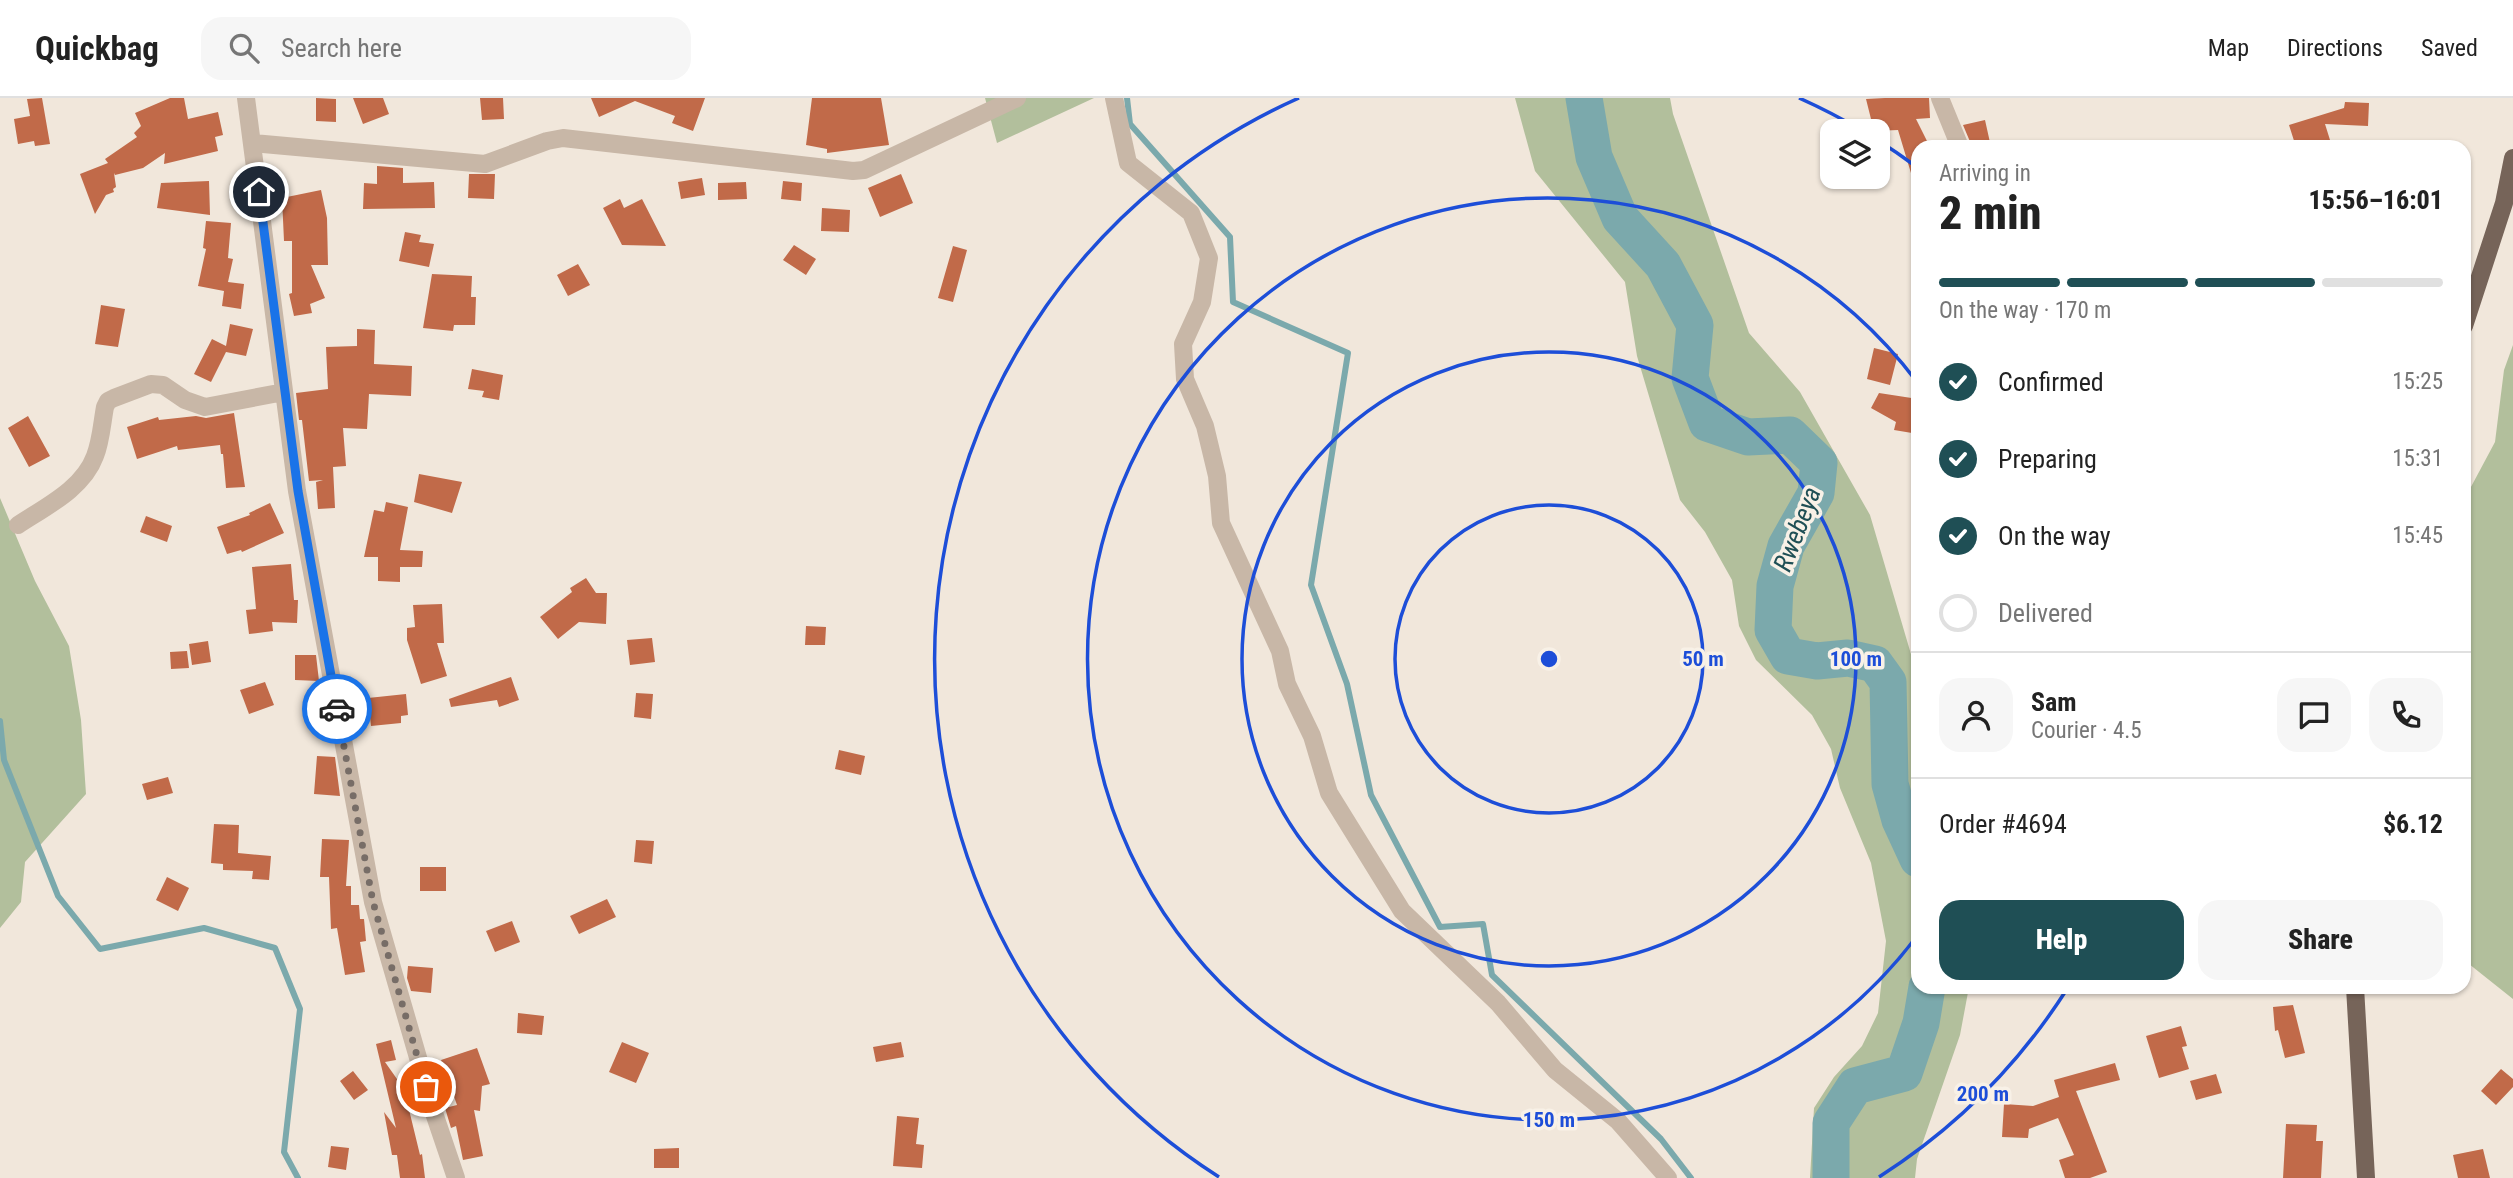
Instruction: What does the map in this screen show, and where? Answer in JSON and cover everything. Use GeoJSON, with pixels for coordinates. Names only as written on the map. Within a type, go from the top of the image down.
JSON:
{"type":"FeatureCollection","features":[{"type":"Feature","properties":{"kind":"main road"},"geometry":{"type":"LineString","coordinates":[[2471,304],[2504,203],[2513,158]]}},
{"type":"Feature","properties":{"kind":"main road"},"geometry":{"type":"LineString","coordinates":[[2355,994],[2366,1178]]}},
{"type":"Feature","properties":{"kind":"street"},"geometry":{"type":"LineString","coordinates":[[246,98],[298,491],[373,902],[434,1113],[456,1178]]}},
{"type":"Feature","properties":{"kind":"street"},"geometry":{"type":"LineString","coordinates":[[253,143],[485,164],[547,141],[563,138],[853,171],[864,170],[1017,98]]}},
{"type":"Feature","properties":{"kind":"street"},"geometry":{"type":"LineString","coordinates":[[1114,98],[1128,163],[1191,213],[1209,258],[1202,302],[1184,344],[1185,379],[1208,439],[1217,476],[1221,523],[1280,651],[1287,684],[1312,736],[1329,793],[1402,911],[1498,1003],[1555,1070],[1618,1121],[1668,1178]]}},
{"type":"Feature","properties":{"kind":"street"},"geometry":{"type":"LineString","coordinates":[[1940,98],[1956,140]]}},
{"type":"Feature","properties":{"kind":"street"},"geometry":{"type":"LineString","coordinates":[[18,525],[66,493],[85,474],[95,457],[105,407],[108,401],[114,398],[151,384],[163,385],[185,400],[205,407],[285,392]]}},
{"type":"Feature","properties":{"kind":"green space"},"geometry":{"type":"Polygon","coordinates":[[[985,98],[1094,98],[997,143],[985,98]]]}},
{"type":"Feature","properties":{"kind":"green space"},"geometry":{"type":"Polygon","coordinates":[[[1515,98],[1670,98],[1673,114],[1749,333],[1800,392],[1870,515],[1911,654],[1911,994],[1968,994],[1960,1035],[1917,1159],[1915,1178],[1810,1178],[1814,1108],[1834,1077],[1862,1046],[1878,1013],[1886,941],[1871,863],[1840,788],[1831,749],[1812,715],[1756,660],[1739,626],[1732,580],[1705,532],[1680,500],[1637,356],[1625,282],[1535,171],[1515,98]]]}},
{"type":"Feature","properties":{"kind":"green space"},"geometry":{"type":"Polygon","coordinates":[[[2513,345],[2513,999],[2471,966],[2471,487],[2495,442],[2504,370],[2513,345]]]}},
{"type":"Feature","properties":{"kind":"green space"},"geometry":{"type":"Polygon","coordinates":[[[0,498],[35,581],[69,646],[81,720],[86,794],[25,862],[21,902],[0,928],[0,498]]]}},
{"type":"Feature","properties":{"kind":"building"},"geometry":{"type":"Polygon","coordinates":[[[42,98],[50,144],[35,146],[34,141],[18,144],[14,119],[30,116],[27,99],[42,98]]]}},
{"type":"Feature","properties":{"kind":"building"},"geometry":{"type":"Polygon","coordinates":[[[170,98],[184,98],[188,119],[218,112],[223,135],[215,137],[218,151],[164,164],[165,153],[143,168],[115,175],[114,173],[114,192],[106,195],[95,214],[80,174],[108,163],[105,159],[137,137],[134,133],[141,126],[135,113],[170,98]]]}},
{"type":"Feature","properties":{"kind":"building"},"geometry":{"type":"Polygon","coordinates":[[[316,98],[336,99],[336,122],[316,121],[316,98]]]}},
{"type":"Feature","properties":{"kind":"building"},"geometry":{"type":"Polygon","coordinates":[[[353,98],[383,98],[389,114],[363,124],[353,98]]]}},
{"type":"Feature","properties":{"kind":"building"},"geometry":{"type":"Polygon","coordinates":[[[480,98],[503,98],[504,119],[482,120],[480,98]]]}},
{"type":"Feature","properties":{"kind":"building"},"geometry":{"type":"Polygon","coordinates":[[[591,98],[705,98],[693,131],[672,123],[675,116],[635,101],[599,117],[591,98]]]}},
{"type":"Feature","properties":{"kind":"building"},"geometry":{"type":"Polygon","coordinates":[[[812,98],[881,98],[889,145],[827,153],[827,149],[806,145],[812,98]]]}},
{"type":"Feature","properties":{"kind":"building"},"geometry":{"type":"Polygon","coordinates":[[[1929,98],[1930,118],[1916,119],[1926,140],[1911,140],[1911,173],[1898,130],[1890,130],[1890,119],[1871,119],[1866,99],[1929,98]]]}},
{"type":"Feature","properties":{"kind":"building"},"geometry":{"type":"Polygon","coordinates":[[[2345,102],[2369,103],[2368,126],[2325,124],[2330,140],[2294,140],[2289,125],[2344,108],[2345,102]]]}},
{"type":"Feature","properties":{"kind":"building"},"geometry":{"type":"Polygon","coordinates":[[[1985,120],[1989,140],[1969,140],[1963,125],[1985,120]]]}},
{"type":"Feature","properties":{"kind":"building"},"geometry":{"type":"Polygon","coordinates":[[[377,166],[403,168],[403,183],[434,182],[435,208],[363,209],[364,183],[377,184],[377,166]]]}},
{"type":"Feature","properties":{"kind":"building"},"geometry":{"type":"Polygon","coordinates":[[[469,174],[495,174],[494,199],[468,198],[469,174]]]}},
{"type":"Feature","properties":{"kind":"building"},"geometry":{"type":"Polygon","coordinates":[[[901,174],[913,203],[880,217],[868,188],[901,174]]]}},
{"type":"Feature","properties":{"kind":"building"},"geometry":{"type":"Polygon","coordinates":[[[702,178],[705,195],[681,199],[678,182],[702,178]]]}},
{"type":"Feature","properties":{"kind":"building"},"geometry":{"type":"Polygon","coordinates":[[[209,181],[210,215],[157,208],[161,183],[209,181]]]}},
{"type":"Feature","properties":{"kind":"building"},"geometry":{"type":"Polygon","coordinates":[[[783,181],[802,183],[801,201],[781,199],[783,181]]]}},
{"type":"Feature","properties":{"kind":"building"},"geometry":{"type":"Polygon","coordinates":[[[746,182],[747,199],[718,200],[718,183],[746,182]]]}},
{"type":"Feature","properties":{"kind":"building"},"geometry":{"type":"Polygon","coordinates":[[[321,190],[327,218],[328,265],[311,265],[325,298],[310,304],[312,313],[294,316],[289,294],[292,293],[292,241],[284,241],[282,198],[321,190]]]}},
{"type":"Feature","properties":{"kind":"building"},"geometry":{"type":"Polygon","coordinates":[[[620,199],[624,208],[642,199],[666,246],[622,245],[603,208],[620,199]]]}},
{"type":"Feature","properties":{"kind":"building"},"geometry":{"type":"Polygon","coordinates":[[[822,208],[850,210],[849,232],[821,231],[822,208]]]}},
{"type":"Feature","properties":{"kind":"building"},"geometry":{"type":"Polygon","coordinates":[[[206,221],[231,223],[228,258],[233,259],[228,282],[244,284],[241,309],[222,306],[224,291],[198,286],[206,249],[203,248],[206,221]]]}},
{"type":"Feature","properties":{"kind":"building"},"geometry":{"type":"Polygon","coordinates":[[[405,232],[421,235],[419,242],[434,244],[429,267],[399,261],[405,232]]]}},
{"type":"Feature","properties":{"kind":"building"},"geometry":{"type":"Polygon","coordinates":[[[794,245],[816,259],[806,275],[783,260],[794,245]]]}},
{"type":"Feature","properties":{"kind":"building"},"geometry":{"type":"Polygon","coordinates":[[[953,246],[967,250],[953,302],[938,298],[953,246]]]}},
{"type":"Feature","properties":{"kind":"building"},"geometry":{"type":"Polygon","coordinates":[[[578,264],[590,285],[568,296],[557,275],[578,264]]]}},
{"type":"Feature","properties":{"kind":"building"},"geometry":{"type":"Polygon","coordinates":[[[432,274],[472,276],[471,297],[476,297],[475,325],[454,325],[453,331],[423,328],[432,274]]]}},
{"type":"Feature","properties":{"kind":"building"},"geometry":{"type":"Polygon","coordinates":[[[101,305],[125,309],[118,347],[95,344],[101,305]]]}},
{"type":"Feature","properties":{"kind":"building"},"geometry":{"type":"Polygon","coordinates":[[[230,324],[253,329],[246,356],[226,352],[211,382],[194,374],[212,339],[226,346],[230,324]]]}},
{"type":"Feature","properties":{"kind":"building"},"geometry":{"type":"Polygon","coordinates":[[[357,329],[375,330],[374,364],[412,366],[411,396],[369,394],[367,429],[343,428],[346,466],[333,467],[335,508],[318,509],[316,482],[323,480],[309,481],[296,393],[328,389],[326,347],[357,346],[357,329]]]}},
{"type":"Feature","properties":{"kind":"building"},"geometry":{"type":"Polygon","coordinates":[[[1874,348],[1898,354],[1890,385],[1867,379],[1874,348]]]}},
{"type":"Feature","properties":{"kind":"building"},"geometry":{"type":"Polygon","coordinates":[[[472,369],[503,375],[499,400],[482,397],[484,391],[468,389],[472,369]]]}},
{"type":"Feature","properties":{"kind":"building"},"geometry":{"type":"Polygon","coordinates":[[[1879,393],[1911,398],[1911,433],[1894,430],[1896,422],[1871,408],[1879,393]]]}},
{"type":"Feature","properties":{"kind":"building"},"geometry":{"type":"Polygon","coordinates":[[[234,413],[245,487],[226,488],[220,445],[178,450],[177,446],[137,459],[127,427],[158,417],[159,420],[196,416],[206,418],[234,413]]]}},
{"type":"Feature","properties":{"kind":"building"},"geometry":{"type":"Polygon","coordinates":[[[28,416],[50,456],[29,467],[8,428],[28,416]]]}},
{"type":"Feature","properties":{"kind":"building"},"geometry":{"type":"Polygon","coordinates":[[[419,474],[462,482],[452,513],[414,502],[419,474]]]}},
{"type":"Feature","properties":{"kind":"building"},"geometry":{"type":"Polygon","coordinates":[[[386,502],[408,507],[400,550],[423,551],[422,567],[400,567],[400,582],[378,581],[378,557],[364,557],[374,510],[384,512],[386,502]]]}},
{"type":"Feature","properties":{"kind":"building"},"geometry":{"type":"Polygon","coordinates":[[[270,503],[284,533],[242,552],[241,550],[227,554],[217,527],[250,515],[249,513],[270,503]]]}},
{"type":"Feature","properties":{"kind":"building"},"geometry":{"type":"Polygon","coordinates":[[[146,516],[172,526],[167,542],[140,532],[146,516]]]}},
{"type":"Feature","properties":{"kind":"building"},"geometry":{"type":"Polygon","coordinates":[[[291,564],[294,600],[298,600],[297,623],[272,622],[273,631],[249,634],[246,610],[256,609],[252,567],[291,564]]]}},
{"type":"Feature","properties":{"kind":"building"},"geometry":{"type":"Polygon","coordinates":[[[586,578],[596,593],[607,593],[606,624],[579,622],[558,639],[540,617],[572,592],[570,588],[586,578]]]}},
{"type":"Feature","properties":{"kind":"building"},"geometry":{"type":"Polygon","coordinates":[[[442,604],[444,643],[437,643],[447,676],[421,684],[407,640],[407,628],[415,627],[413,605],[442,604]]]}},
{"type":"Feature","properties":{"kind":"building"},"geometry":{"type":"Polygon","coordinates":[[[806,626],[826,627],[825,645],[805,645],[806,626]]]}},
{"type":"Feature","properties":{"kind":"building"},"geometry":{"type":"Polygon","coordinates":[[[652,638],[655,662],[630,665],[627,640],[652,638]]]}},
{"type":"Feature","properties":{"kind":"building"},"geometry":{"type":"Polygon","coordinates":[[[208,641],[211,662],[192,665],[189,644],[208,641]]]}},
{"type":"Feature","properties":{"kind":"building"},"geometry":{"type":"Polygon","coordinates":[[[187,651],[189,668],[171,669],[170,652],[187,651]]]}},
{"type":"Feature","properties":{"kind":"building"},"geometry":{"type":"Polygon","coordinates":[[[295,655],[316,655],[319,681],[295,680],[295,655]]]}},
{"type":"Feature","properties":{"kind":"building"},"geometry":{"type":"Polygon","coordinates":[[[511,677],[519,700],[499,707],[497,700],[451,707],[449,699],[511,677]]]}},
{"type":"Feature","properties":{"kind":"building"},"geometry":{"type":"Polygon","coordinates":[[[265,682],[274,705],[249,714],[240,690],[265,682]]]}},
{"type":"Feature","properties":{"kind":"building"},"geometry":{"type":"Polygon","coordinates":[[[636,693],[653,694],[651,719],[634,717],[636,693]]]}},
{"type":"Feature","properties":{"kind":"building"},"geometry":{"type":"Polygon","coordinates":[[[406,694],[408,715],[401,716],[401,723],[371,726],[368,698],[406,694]]]}},
{"type":"Feature","properties":{"kind":"building"},"geometry":{"type":"Polygon","coordinates":[[[839,750],[865,756],[861,775],[835,769],[839,750]]]}},
{"type":"Feature","properties":{"kind":"building"},"geometry":{"type":"Polygon","coordinates":[[[317,756],[335,757],[340,796],[314,794],[317,756]]]}},
{"type":"Feature","properties":{"kind":"building"},"geometry":{"type":"Polygon","coordinates":[[[168,777],[173,793],[147,800],[142,784],[168,777]]]}},
{"type":"Feature","properties":{"kind":"building"},"geometry":{"type":"Polygon","coordinates":[[[214,824],[239,825],[238,853],[271,856],[269,880],[252,879],[253,871],[223,870],[223,864],[211,863],[214,824]]]}},
{"type":"Feature","properties":{"kind":"building"},"geometry":{"type":"Polygon","coordinates":[[[322,839],[349,840],[346,886],[351,886],[351,905],[359,905],[360,919],[364,919],[366,941],[360,942],[365,972],[345,975],[337,928],[331,929],[329,877],[320,877],[322,839]]]}},
{"type":"Feature","properties":{"kind":"building"},"geometry":{"type":"Polygon","coordinates":[[[636,840],[654,841],[652,864],[634,862],[636,840]]]}},
{"type":"Feature","properties":{"kind":"building"},"geometry":{"type":"Polygon","coordinates":[[[420,867],[446,867],[446,891],[420,891],[420,867]]]}},
{"type":"Feature","properties":{"kind":"building"},"geometry":{"type":"Polygon","coordinates":[[[167,877],[189,888],[178,911],[156,900],[167,877]]]}},
{"type":"Feature","properties":{"kind":"building"},"geometry":{"type":"Polygon","coordinates":[[[607,899],[616,917],[579,934],[570,916],[607,899]]]}},
{"type":"Feature","properties":{"kind":"building"},"geometry":{"type":"Polygon","coordinates":[[[512,921],[520,942],[495,952],[486,931],[512,921]]]}},
{"type":"Feature","properties":{"kind":"building"},"geometry":{"type":"Polygon","coordinates":[[[408,966],[433,968],[431,993],[411,991],[407,978],[408,966]]]}},
{"type":"Feature","properties":{"kind":"building"},"geometry":{"type":"Polygon","coordinates":[[[2293,1005],[2305,1053],[2285,1058],[2278,1030],[2275,1031],[2273,1007],[2293,1005]]]}},
{"type":"Feature","properties":{"kind":"building"},"geometry":{"type":"Polygon","coordinates":[[[518,1013],[544,1016],[542,1035],[517,1033],[518,1013]]]}},
{"type":"Feature","properties":{"kind":"building"},"geometry":{"type":"Polygon","coordinates":[[[2181,1026],[2187,1046],[2182,1047],[2189,1069],[2159,1078],[2146,1036],[2181,1026]]]}},
{"type":"Feature","properties":{"kind":"building"},"geometry":{"type":"Polygon","coordinates":[[[391,1040],[396,1060],[385,1062],[404,1089],[420,1155],[422,1154],[425,1178],[400,1178],[397,1155],[392,1155],[384,1112],[396,1128],[376,1044],[391,1040]]]}},
{"type":"Feature","properties":{"kind":"building"},"geometry":{"type":"Polygon","coordinates":[[[622,1042],[649,1053],[636,1083],[609,1072],[622,1042]]]}},
{"type":"Feature","properties":{"kind":"building"},"geometry":{"type":"Polygon","coordinates":[[[901,1042],[904,1057],[876,1062],[873,1047],[901,1042]]]}},
{"type":"Feature","properties":{"kind":"building"},"geometry":{"type":"Polygon","coordinates":[[[477,1048],[490,1084],[482,1086],[480,1111],[474,1110],[483,1156],[463,1160],[456,1126],[451,1128],[445,1108],[457,1105],[441,1060],[477,1048]]]}},
{"type":"Feature","properties":{"kind":"building"},"geometry":{"type":"Polygon","coordinates":[[[2115,1063],[2120,1080],[2076,1091],[2107,1172],[2090,1178],[2065,1178],[2059,1160],[2074,1155],[2058,1118],[2029,1129],[2028,1138],[2002,1137],[2004,1104],[2033,1106],[2059,1097],[2054,1080],[2115,1063]]]}},
{"type":"Feature","properties":{"kind":"building"},"geometry":{"type":"Polygon","coordinates":[[[2501,1069],[2513,1079],[2513,1087],[2496,1105],[2481,1091],[2501,1069]]]}},
{"type":"Feature","properties":{"kind":"building"},"geometry":{"type":"Polygon","coordinates":[[[353,1071],[368,1090],[354,1100],[340,1081],[353,1071]]]}},
{"type":"Feature","properties":{"kind":"building"},"geometry":{"type":"Polygon","coordinates":[[[2216,1074],[2222,1093],[2196,1100],[2190,1081],[2216,1074]]]}},
{"type":"Feature","properties":{"kind":"building"},"geometry":{"type":"Polygon","coordinates":[[[897,1116],[919,1118],[916,1144],[924,1145],[922,1168],[893,1166],[897,1116]]]}},
{"type":"Feature","properties":{"kind":"building"},"geometry":{"type":"Polygon","coordinates":[[[2286,1124],[2317,1125],[2316,1141],[2323,1141],[2321,1178],[2283,1178],[2286,1124]]]}},
{"type":"Feature","properties":{"kind":"building"},"geometry":{"type":"Polygon","coordinates":[[[331,1146],[349,1148],[346,1170],[328,1167],[331,1146]]]}},
{"type":"Feature","properties":{"kind":"building"},"geometry":{"type":"Polygon","coordinates":[[[679,1148],[679,1168],[654,1168],[654,1149],[679,1148]]]}},
{"type":"Feature","properties":{"kind":"building"},"geometry":{"type":"Polygon","coordinates":[[[2483,1149],[2490,1178],[2458,1178],[2453,1155],[2483,1149]]]}},
{"type":"Feature","properties":{"kind":"waterway"},"geometry":{"type":"LineString","coordinates":[[1127,98],[1130,124],[1230,237],[1233,302],[1348,353],[1311,585],[1347,684],[1371,795],[1440,927],[1483,924],[1492,975],[1661,1139],[1691,1178]]}},
{"type":"Feature","properties":{"kind":"waterway","name":"Rwebeya"},"geometry":{"type":"LineString","coordinates":[[1584,98],[1594,157],[1620,218],[1663,265],[1695,325],[1690,378],[1707,423],[1748,437],[1790,435],[1819,463],[1816,493],[1786,546],[1775,586],[1773,630],[1788,656],[1817,661],[1848,658],[1875,664],[1888,682],[1890,784],[1900,820],[1911,844]]}},
{"type":"Feature","properties":{"kind":"waterway"},"geometry":{"type":"LineString","coordinates":[[0,721],[4,760],[58,896],[100,949],[204,928],[275,948],[300,1009],[284,1152],[298,1178]]}},
{"type":"Feature","properties":{"kind":"waterway","name":"Rwebeya"},"geometry":{"type":"LineString","coordinates":[[1831,1178],[1831,1123],[1855,1086],[1904,1073],[1921,1023],[1926,994]]}},
{"type":"Feature","properties":{"kind":"way so far"},"geometry":{"type":"LineString","coordinates":[[337,709],[373,902],[426,1087]]}},
{"type":"Feature","properties":{"kind":"route"},"geometry":{"type":"LineString","coordinates":[[259,192],[298,491],[337,709]]}}]}
